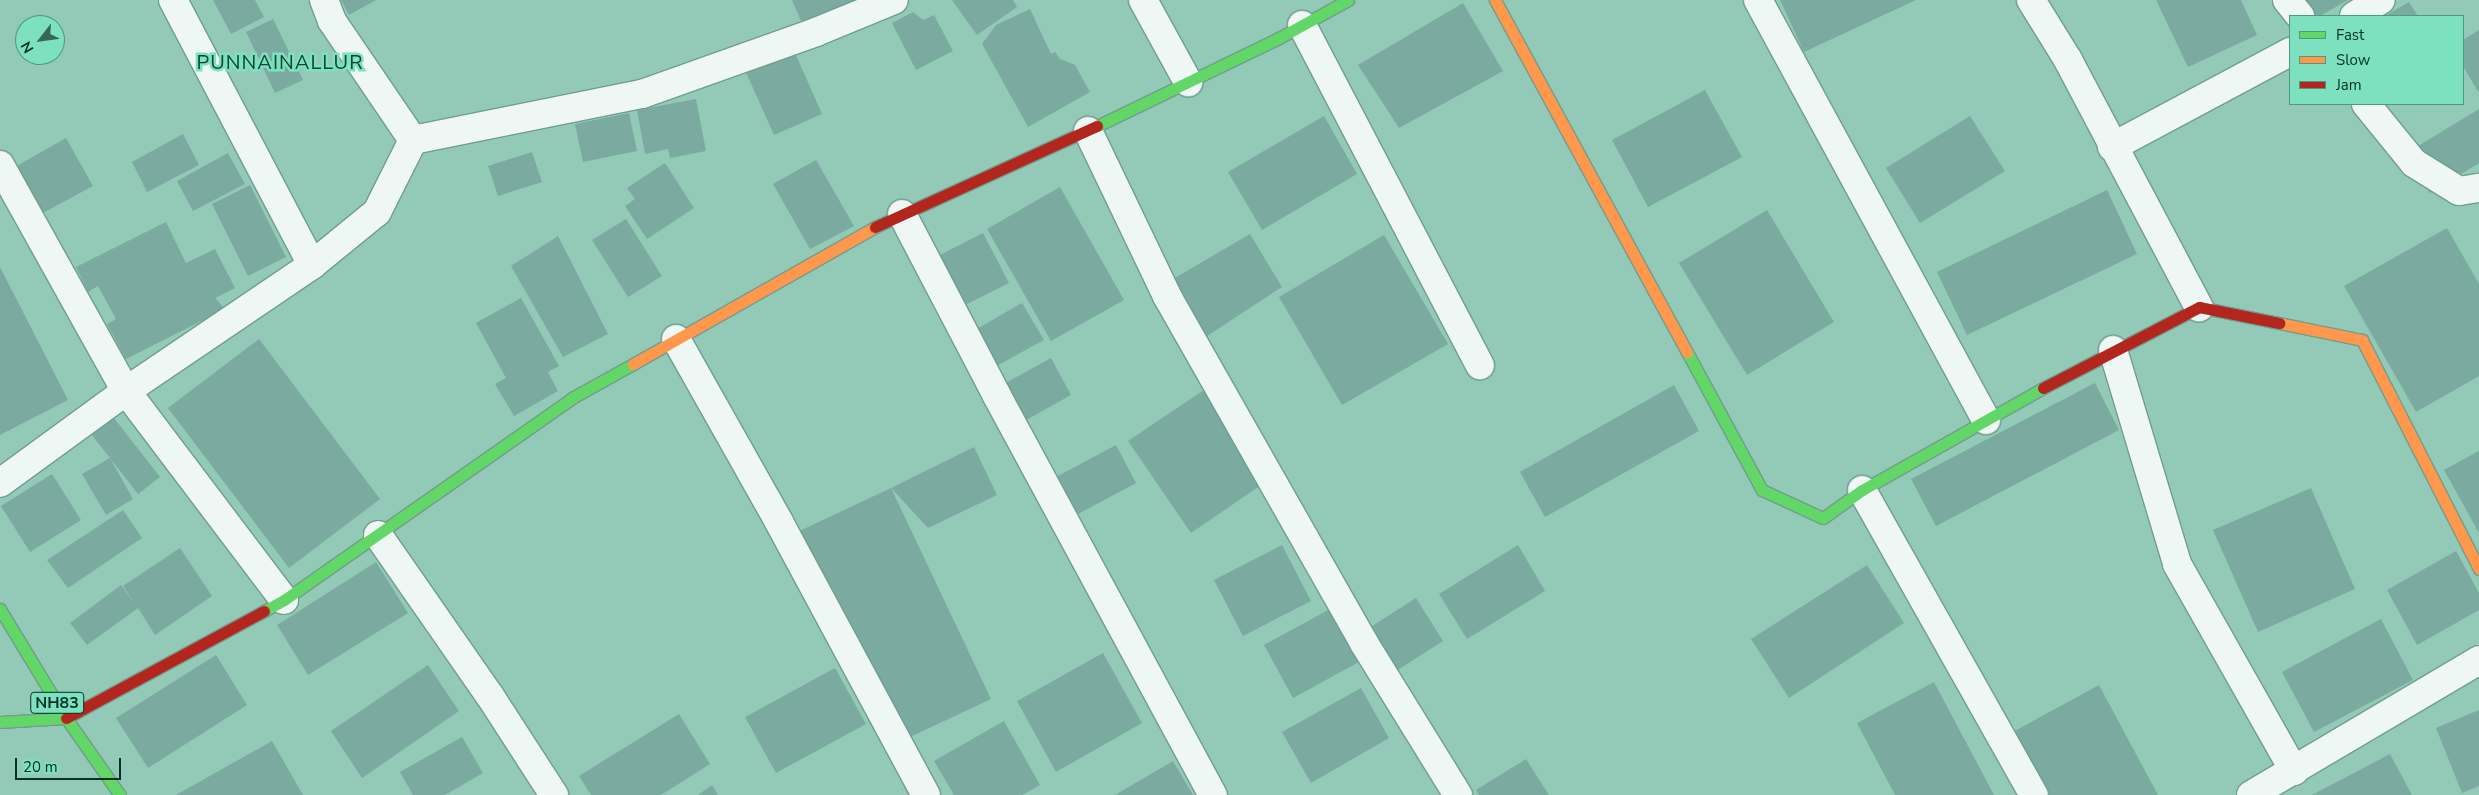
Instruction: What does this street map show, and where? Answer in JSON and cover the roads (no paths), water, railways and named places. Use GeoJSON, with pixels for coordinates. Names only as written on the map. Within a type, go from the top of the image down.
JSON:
{"type":"FeatureCollection","features":[{"type":"Feature","properties":{"kind":"main road"},"geometry":{"type":"LineString","coordinates":[[0,722],[66,718],[284,600],[572,398],[864,232],[1088,131],[1302,25],[1348,0]]}},
{"type":"Feature","properties":{"kind":"main road"},"geometry":{"type":"LineString","coordinates":[[1495,0],[1762,490],[1823,518],[1862,490],[1986,420],[2113,350],[2199,307],[2362,340],[2479,569]]}},
{"type":"Feature","properties":{"kind":"main road","name":"NH83"},"geometry":{"type":"LineString","coordinates":[[0,609],[66,718],[120,795]]}},
{"type":"Feature","properties":{"kind":"street"},"geometry":{"type":"LineString","coordinates":[[173,0],[312,265]]}},
{"type":"Feature","properties":{"kind":"street"},"geometry":{"type":"LineString","coordinates":[[324,0],[332,21],[413,140]]}},
{"type":"Feature","properties":{"kind":"street"},"geometry":{"type":"LineString","coordinates":[[413,140],[642,94],[816,32],[894,0]]}},
{"type":"Feature","properties":{"kind":"street"},"geometry":{"type":"LineString","coordinates":[[1143,0],[1188,82]]}},
{"type":"Feature","properties":{"kind":"street"},"geometry":{"type":"LineString","coordinates":[[1758,0],[1986,420]]}},
{"type":"Feature","properties":{"kind":"street"},"geometry":{"type":"LineString","coordinates":[[2031,0],[2068,60],[2112,147],[2199,307]]}},
{"type":"Feature","properties":{"kind":"street"},"geometry":{"type":"LineString","coordinates":[[2287,0],[2299,15]]}},
{"type":"Feature","properties":{"kind":"street"},"geometry":{"type":"LineString","coordinates":[[2356,15],[2381,0]]}},
{"type":"Feature","properties":{"kind":"street"},"geometry":{"type":"LineString","coordinates":[[1302,25],[1480,365]]}},
{"type":"Feature","properties":{"kind":"street"},"geometry":{"type":"LineString","coordinates":[[2112,147],[2289,53]]}},
{"type":"Feature","properties":{"kind":"street"},"geometry":{"type":"LineString","coordinates":[[2367,105],[2414,163],[2459,191],[2479,188]]}},
{"type":"Feature","properties":{"kind":"street"},"geometry":{"type":"LineString","coordinates":[[1088,131],[1167,296],[1364,643],[1458,795]]}},
{"type":"Feature","properties":{"kind":"street"},"geometry":{"type":"LineString","coordinates":[[0,482],[126,391],[312,265],[377,212],[413,140]]}},
{"type":"Feature","properties":{"kind":"street"},"geometry":{"type":"LineString","coordinates":[[0,165],[126,391],[284,600]]}},
{"type":"Feature","properties":{"kind":"street"},"geometry":{"type":"LineString","coordinates":[[902,214],[997,396],[1213,795]]}},
{"type":"Feature","properties":{"kind":"street"},"geometry":{"type":"LineString","coordinates":[[676,339],[779,522],[926,795]]}},
{"type":"Feature","properties":{"kind":"street"},"geometry":{"type":"LineString","coordinates":[[2113,350],[2177,564],[2294,771]]}},
{"type":"Feature","properties":{"kind":"street"},"geometry":{"type":"LineString","coordinates":[[1862,490],[2034,795]]}},
{"type":"Feature","properties":{"kind":"street"},"geometry":{"type":"LineString","coordinates":[[378,535],[490,696],[554,795]]}},
{"type":"Feature","properties":{"kind":"street"},"geometry":{"type":"LineString","coordinates":[[2251,795],[2479,660]]}},
{"type":"Feature","properties":{"kind":"district","name":"PUNNAINALLUR"},"geometry":{"type":"Point","coordinates":[280,62]}}]}
